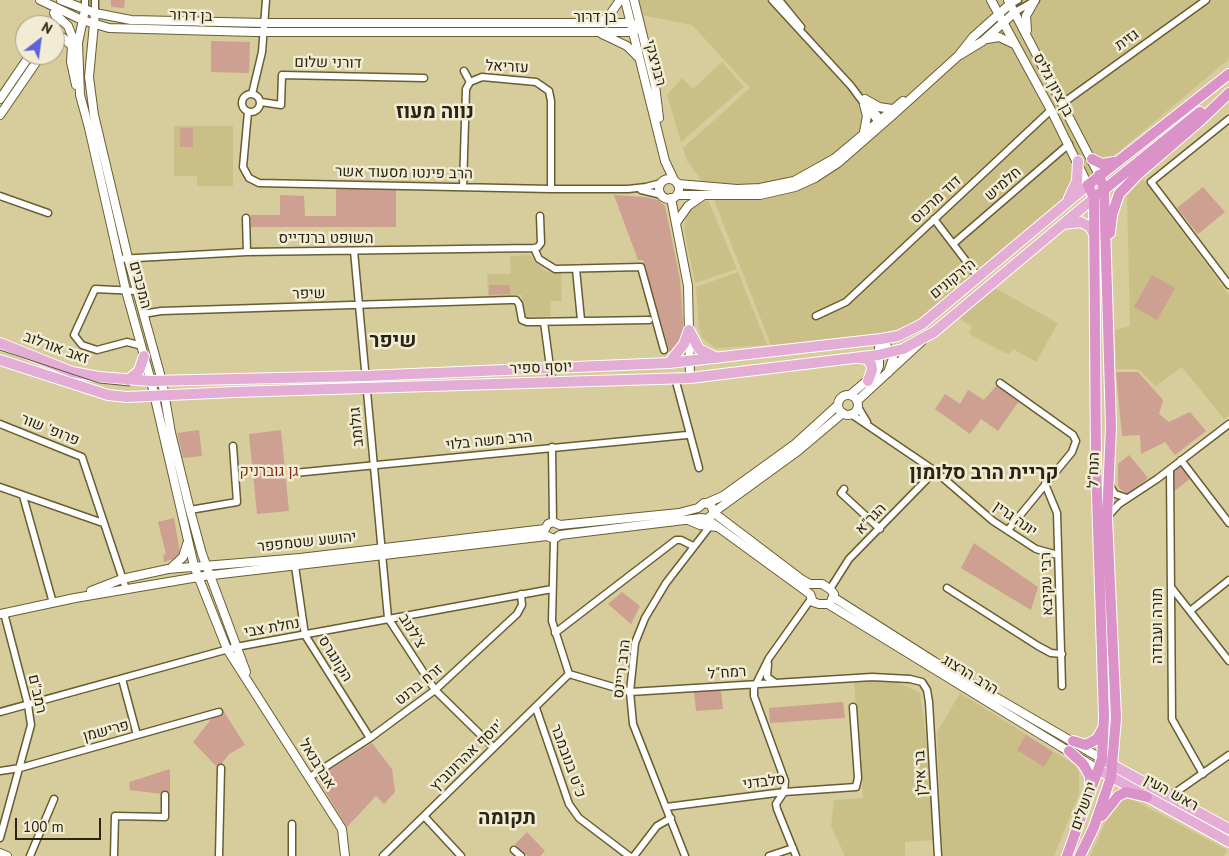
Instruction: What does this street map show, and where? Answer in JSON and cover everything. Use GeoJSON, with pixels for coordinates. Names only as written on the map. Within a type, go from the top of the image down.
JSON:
{"type":"FeatureCollection","features":[{"type":"Feature","properties":{"kind":"highway"},"geometry":{"type":"LineString","coordinates":[[1229,74],[1088,185],[1094,198],[1229,92]]}},
{"type":"Feature","properties":{"kind":"highway"},"geometry":{"type":"LineString","coordinates":[[1108,319],[1111,223],[1119,194],[1137,175],[1201,120],[1229,92]]}},
{"type":"Feature","properties":{"kind":"highway"},"geometry":{"type":"LineString","coordinates":[[1092,159],[1106,164],[1120,159]]}},
{"type":"Feature","properties":{"kind":"highway","name":"הנח\"ל"},"geometry":{"type":"LineString","coordinates":[[1100,175],[1104,189],[1111,427],[1107,518],[1116,718],[1114,766]]}},
{"type":"Feature","properties":{"kind":"highway","name":"הנח\"ל"},"geometry":{"type":"LineString","coordinates":[[1094,198],[1096,464],[1104,717],[1102,759],[1099,770]]}},
{"type":"Feature","properties":{"kind":"highway"},"geometry":{"type":"LineString","coordinates":[[1090,794],[1090,776],[1071,746],[1086,745],[1097,739],[1102,732],[1104,717]]}},
{"type":"Feature","properties":{"kind":"highway","name":"ירושלים"},"geometry":{"type":"LineString","coordinates":[[1080,856],[1094,827],[1114,766]]}},
{"type":"Feature","properties":{"kind":"highway","name":"ירושלים"},"geometry":{"type":"LineString","coordinates":[[1067,856],[1099,770]]}},
{"type":"Feature","properties":{"kind":"highway"},"geometry":{"type":"LineString","coordinates":[[1094,827],[1118,796],[1126,792],[1147,797]]}},
{"type":"Feature","properties":{"kind":"main road"},"geometry":{"type":"LineString","coordinates":[[1066,204],[1077,182],[1078,161]]}},
{"type":"Feature","properties":{"kind":"main road","name":"הירקונים"},"geometry":{"type":"LineString","coordinates":[[881,340],[898,336],[914,329],[978,278],[1088,185]]}},
{"type":"Feature","properties":{"kind":"main road","name":"הירקונים"},"geometry":{"type":"LineString","coordinates":[[925,338],[1094,198]]}},
{"type":"Feature","properties":{"kind":"main road"},"geometry":{"type":"LineString","coordinates":[[1060,225],[1070,222],[1081,222],[1090,227],[1094,234]]}},
{"type":"Feature","properties":{"kind":"main road"},"geometry":{"type":"LineString","coordinates":[[689,330],[699,349],[721,359]]}},
{"type":"Feature","properties":{"kind":"main road"},"geometry":{"type":"LineString","coordinates":[[669,363],[684,344],[689,330]]}},
{"type":"Feature","properties":{"kind":"main road","name":"יוסף ספיר"},"geometry":{"type":"LineString","coordinates":[[153,395],[552,382],[677,382],[690,378],[878,355],[891,352],[925,338]]}},
{"type":"Feature","properties":{"kind":"main road","name":"יוסף ספיר"},"geometry":{"type":"LineString","coordinates":[[157,381],[550,370],[689,362],[881,340]]}},
{"type":"Feature","properties":{"kind":"main road","name":"זאב אורלוב"},"geometry":{"type":"LineString","coordinates":[[0,344],[72,372],[128,380],[157,381]]}},
{"type":"Feature","properties":{"kind":"main road"},"geometry":{"type":"LineString","coordinates":[[128,380],[139,371],[143,351]]}},
{"type":"Feature","properties":{"kind":"main road"},"geometry":{"type":"LineString","coordinates":[[856,358],[867,359],[871,364],[872,370],[868,381]]}},
{"type":"Feature","properties":{"kind":"main road","name":"זאב אורלוב"},"geometry":{"type":"LineString","coordinates":[[0,360],[108,394],[128,397],[153,395]]}},
{"type":"Feature","properties":{"kind":"main road","name":"ראש העין"},"geometry":{"type":"LineString","coordinates":[[1102,759],[1229,829]]}},
{"type":"Feature","properties":{"kind":"main road","name":"ראש העין"},"geometry":{"type":"LineString","coordinates":[[1099,770],[1229,842]]}},
{"type":"Feature","properties":{"kind":"street"},"geometry":{"type":"LineString","coordinates":[[38,0],[68,26],[72,36],[71,62],[80,95]]}},
{"type":"Feature","properties":{"kind":"street","name":"בן דרור"},"geometry":{"type":"LineString","coordinates":[[38,0],[82,20],[109,28],[264,32],[596,28],[630,23],[640,27]]}},
{"type":"Feature","properties":{"kind":"street","name":"בן דרור"},"geometry":{"type":"LineString","coordinates":[[61,0],[84,10],[130,20],[596,28],[632,32],[640,27]]}},
{"type":"Feature","properties":{"kind":"street"},"geometry":{"type":"LineString","coordinates":[[84,10],[85,0]]}},
{"type":"Feature","properties":{"kind":"street"},"geometry":{"type":"LineString","coordinates":[[95,0],[95,13]]}},
{"type":"Feature","properties":{"kind":"street"},"geometry":{"type":"LineString","coordinates":[[252,94],[263,41],[266,0]]}},
{"type":"Feature","properties":{"kind":"street"},"geometry":{"type":"LineString","coordinates":[[620,0],[609,16],[596,28],[627,46],[639,59]]}},
{"type":"Feature","properties":{"kind":"street","name":"רבניצקי"},"geometry":{"type":"LineString","coordinates":[[625,0],[660,133]]}},
{"type":"Feature","properties":{"kind":"street","name":"רבניצקי"},"geometry":{"type":"LineString","coordinates":[[634,0],[655,85],[665,160],[676,182]]}},
{"type":"Feature","properties":{"kind":"street"},"geometry":{"type":"LineString","coordinates":[[772,0],[809,38],[881,121]]}},
{"type":"Feature","properties":{"kind":"street"},"geometry":{"type":"LineString","coordinates":[[780,0],[809,38]]}},
{"type":"Feature","properties":{"kind":"street","name":"בן ציון גליס"},"geometry":{"type":"LineString","coordinates":[[991,0],[1078,161],[1088,185]]}},
{"type":"Feature","properties":{"kind":"street"},"geometry":{"type":"LineString","coordinates":[[662,182],[737,189],[760,188],[794,181],[825,164],[915,94],[958,56],[973,37],[1009,2],[1018,0]]}},
{"type":"Feature","properties":{"kind":"street"},"geometry":{"type":"LineString","coordinates":[[958,56],[983,41],[1015,12],[1036,0]]}},
{"type":"Feature","properties":{"kind":"street"},"geometry":{"type":"LineString","coordinates":[[1029,40],[1026,16],[1036,0]]}},
{"type":"Feature","properties":{"kind":"street","name":"גזית"},"geometry":{"type":"LineString","coordinates":[[1062,103],[1206,0]]}},
{"type":"Feature","properties":{"kind":"street","name":"בן ציון גליס"},"geometry":{"type":"LineString","coordinates":[[1009,2],[1100,175]]}},
{"type":"Feature","properties":{"kind":"street","name":"המכבים"},"geometry":{"type":"LineString","coordinates":[[84,10],[78,43],[80,95],[126,291],[143,351],[164,395],[190,510],[206,564]]}},
{"type":"Feature","properties":{"kind":"street","name":"המכבים"},"geometry":{"type":"LineString","coordinates":[[95,13],[90,51],[90,95],[128,258],[144,314],[157,381],[153,395],[194,566]]}},
{"type":"Feature","properties":{"kind":"street"},"geometry":{"type":"LineString","coordinates":[[90,51],[97,34],[109,28]]}},
{"type":"Feature","properties":{"kind":"street"},"geometry":{"type":"LineString","coordinates":[[254,32],[263,41]]}},
{"type":"Feature","properties":{"kind":"street"},"geometry":{"type":"LineString","coordinates":[[983,41],[999,37],[1017,46]]}},
{"type":"Feature","properties":{"kind":"street"},"geometry":{"type":"LineString","coordinates":[[65,40],[72,46]]}},
{"type":"Feature","properties":{"kind":"street"},"geometry":{"type":"LineString","coordinates":[[0,99],[23,65]]}},
{"type":"Feature","properties":{"kind":"street"},"geometry":{"type":"LineString","coordinates":[[0,115],[34,65]]}},
{"type":"Feature","properties":{"kind":"street"},"geometry":{"type":"LineString","coordinates":[[464,71],[470,82]]}},
{"type":"Feature","properties":{"kind":"street","name":"דורני שלום"},"geometry":{"type":"LineString","coordinates":[[261,102],[281,105],[282,75],[424,78]]}},
{"type":"Feature","properties":{"kind":"street","name":"עזריאל"},"geometry":{"type":"LineString","coordinates":[[462,187],[464,99],[470,82],[482,77],[536,82],[549,91],[552,101],[551,189]]}},
{"type":"Feature","properties":{"kind":"street"},"geometry":{"type":"LineString","coordinates":[[252,94],[259,97],[261,102],[257,110],[248,112],[244,108],[242,100],[246,95],[252,94]]}},
{"type":"Feature","properties":{"kind":"street"},"geometry":{"type":"LineString","coordinates":[[662,195],[707,194],[746,196],[795,187],[826,172],[881,121],[892,108],[915,94]]}},
{"type":"Feature","properties":{"kind":"street"},"geometry":{"type":"LineString","coordinates":[[865,102],[879,107],[892,108]]}},
{"type":"Feature","properties":{"kind":"street"},"geometry":{"type":"LineString","coordinates":[[863,134],[867,116],[865,102]]}},
{"type":"Feature","properties":{"kind":"street","name":"הרב פינטו מסעוד אשר"},"geometry":{"type":"LineString","coordinates":[[248,112],[243,167],[249,178],[259,183],[551,189],[646,187],[662,182]]}},
{"type":"Feature","properties":{"kind":"street","name":"דוד מרכוס"},"geometry":{"type":"LineString","coordinates":[[816,316],[846,302],[1044,117],[1053,114]]}},
{"type":"Feature","properties":{"kind":"street"},"geometry":{"type":"LineString","coordinates":[[1229,119],[1151,182],[1229,285]]}},
{"type":"Feature","properties":{"kind":"street","name":"חלמיש"},"geometry":{"type":"LineString","coordinates":[[953,244],[1069,144]]}},
{"type":"Feature","properties":{"kind":"street","name":"רבניצקי"},"geometry":{"type":"LineString","coordinates":[[662,195],[659,189],[662,182],[665,160]]}},
{"type":"Feature","properties":{"kind":"street"},"geometry":{"type":"LineString","coordinates":[[676,182],[674,196],[676,223],[688,286],[690,378]]}},
{"type":"Feature","properties":{"kind":"street","name":"הרב פינטו מסעוד אשר"},"geometry":{"type":"LineString","coordinates":[[628,188],[662,195]]}},
{"type":"Feature","properties":{"kind":"street"},"geometry":{"type":"LineString","coordinates":[[676,223],[688,206],[707,194]]}},
{"type":"Feature","properties":{"kind":"street"},"geometry":{"type":"LineString","coordinates":[[0,196],[48,213]]}},
{"type":"Feature","properties":{"kind":"street"},"geometry":{"type":"LineString","coordinates":[[540,216],[541,243],[538,248],[534,248],[539,259],[546,266],[555,269],[641,267],[664,350]]}},
{"type":"Feature","properties":{"kind":"street"},"geometry":{"type":"LineString","coordinates":[[246,218],[247,252]]}},
{"type":"Feature","properties":{"kind":"street"},"geometry":{"type":"LineString","coordinates":[[934,218],[978,278]]}},
{"type":"Feature","properties":{"kind":"street","name":"השופט ברנדייס"},"geometry":{"type":"LineString","coordinates":[[118,259],[247,252],[534,248]]}},
{"type":"Feature","properties":{"kind":"street","name":"גולומב"},"geometry":{"type":"LineString","coordinates":[[354,252],[381,552]]}},
{"type":"Feature","properties":{"kind":"street"},"geometry":{"type":"LineString","coordinates":[[576,269],[580,320]]}},
{"type":"Feature","properties":{"kind":"street"},"geometry":{"type":"LineString","coordinates":[[137,290],[95,289],[74,335],[82,345],[97,350],[127,342],[143,351]]}},
{"type":"Feature","properties":{"kind":"street","name":"שיפר"},"geometry":{"type":"LineString","coordinates":[[144,314],[161,311],[516,300],[519,304],[522,320],[544,322]]}},
{"type":"Feature","properties":{"kind":"street"},"geometry":{"type":"LineString","coordinates":[[552,382],[544,322],[649,320]]}},
{"type":"Feature","properties":{"kind":"street","name":"הירקונים"},"geometry":{"type":"LineString","coordinates":[[847,413],[925,338]]}},
{"type":"Feature","properties":{"kind":"street"},"geometry":{"type":"LineString","coordinates":[[881,340],[891,352],[892,364],[888,373]]}},
{"type":"Feature","properties":{"kind":"street"},"geometry":{"type":"LineString","coordinates":[[552,535],[548,524],[658,516],[698,508],[702,504],[723,496],[788,449],[838,405],[841,398],[850,395],[868,381],[879,366],[878,355],[881,340]]}},
{"type":"Feature","properties":{"kind":"street"},"geometry":{"type":"LineString","coordinates":[[677,382],[699,468]]}},
{"type":"Feature","properties":{"kind":"street"},"geometry":{"type":"LineString","coordinates":[[1000,383],[1073,435],[1076,441],[1072,452],[1008,530]]}},
{"type":"Feature","properties":{"kind":"street"},"geometry":{"type":"LineString","coordinates":[[850,395],[857,404]]}},
{"type":"Feature","properties":{"kind":"street","name":"יונה גרין"},"geometry":{"type":"LineString","coordinates":[[857,404],[868,423]]}},
{"type":"Feature","properties":{"kind":"street"},"geometry":{"type":"LineString","coordinates":[[709,523],[714,513],[726,503],[847,413],[838,405]]}},
{"type":"Feature","properties":{"kind":"street","name":"יונה גרין"},"geometry":{"type":"LineString","coordinates":[[847,413],[868,423],[935,471],[993,520],[1036,549],[1058,555]]}},
{"type":"Feature","properties":{"kind":"street","name":"פרופ' שור"},"geometry":{"type":"LineString","coordinates":[[0,424],[82,457],[126,589]]}},
{"type":"Feature","properties":{"kind":"street"},"geometry":{"type":"LineString","coordinates":[[1107,518],[1111,511],[1157,479],[1229,424]]}},
{"type":"Feature","properties":{"kind":"street","name":"הרב משה בלוי"},"geometry":{"type":"LineString","coordinates":[[294,473],[687,435]]}},
{"type":"Feature","properties":{"kind":"street"},"geometry":{"type":"LineString","coordinates":[[190,510],[237,502],[233,446]]}},
{"type":"Feature","properties":{"kind":"street"},"geometry":{"type":"LineString","coordinates":[[552,447],[556,524],[552,535],[552,621],[569,674]]}},
{"type":"Feature","properties":{"kind":"street"},"geometry":{"type":"LineString","coordinates":[[1181,460],[1229,523]]}},
{"type":"Feature","properties":{"kind":"street","name":"תורה ועבודה"},"geometry":{"type":"LineString","coordinates":[[1170,469],[1172,720],[1203,774]]}},
{"type":"Feature","properties":{"kind":"street","name":"הגר\"א"},"geometry":{"type":"LineString","coordinates":[[830,588],[849,560],[935,471]]}},
{"type":"Feature","properties":{"kind":"street"},"geometry":{"type":"LineString","coordinates":[[1157,479],[1165,480],[1170,488]]}},
{"type":"Feature","properties":{"kind":"street"},"geometry":{"type":"LineString","coordinates":[[1108,480],[1115,494],[1128,498]]}},
{"type":"Feature","properties":{"kind":"street","name":"רבי עקיבא"},"geometry":{"type":"LineString","coordinates":[[1044,484],[1057,513],[1062,686]]}},
{"type":"Feature","properties":{"kind":"street"},"geometry":{"type":"LineString","coordinates":[[0,487],[103,523]]}},
{"type":"Feature","properties":{"kind":"street"},"geometry":{"type":"LineString","coordinates":[[844,489],[841,493],[880,529]]}},
{"type":"Feature","properties":{"kind":"street"},"geometry":{"type":"LineString","coordinates":[[23,496],[53,602]]}},
{"type":"Feature","properties":{"kind":"street"},"geometry":{"type":"LineString","coordinates":[[707,503],[713,507],[714,513],[727,525],[801,579],[815,585],[822,584],[830,588],[831,600]]}},
{"type":"Feature","properties":{"kind":"street"},"geometry":{"type":"LineString","coordinates":[[726,503],[723,512],[727,525]]}},
{"type":"Feature","properties":{"kind":"street"},"geometry":{"type":"LineString","coordinates":[[698,508],[698,514],[709,523]]}},
{"type":"Feature","properties":{"kind":"street"},"geometry":{"type":"LineString","coordinates":[[688,520],[700,525],[709,523]]}},
{"type":"Feature","properties":{"kind":"street","name":"יהושע שטמפפר"},"geometry":{"type":"LineString","coordinates":[[75,598],[122,579],[168,569],[206,564],[381,552],[688,520],[709,523]]}},
{"type":"Feature","properties":{"kind":"street","name":"הרב ריינס"},"geometry":{"type":"LineString","coordinates":[[685,856],[633,724],[630,692],[635,643],[645,618],[666,583],[709,523]]}},
{"type":"Feature","properties":{"kind":"street","name":"הרב הרצוג"},"geometry":{"type":"LineString","coordinates":[[709,523],[810,596],[816,604],[831,600],[1071,746],[1099,770]]}},
{"type":"Feature","properties":{"kind":"street"},"geometry":{"type":"LineString","coordinates":[[168,569],[184,557],[188,540]]}},
{"type":"Feature","properties":{"kind":"street"},"geometry":{"type":"LineString","coordinates":[[555,633],[676,540],[681,540],[692,546]]}},
{"type":"Feature","properties":{"kind":"street","name":"יהושע שטמפפר"},"geometry":{"type":"LineString","coordinates":[[2,614],[53,602],[210,575],[295,566],[381,552]]}},
{"type":"Feature","properties":{"kind":"street","name":"צ'לנוב"},"geometry":{"type":"LineString","coordinates":[[381,552],[388,618],[435,690],[493,747]]}},
{"type":"Feature","properties":{"kind":"street"},"geometry":{"type":"LineString","coordinates":[[295,566],[300,558]]}},
{"type":"Feature","properties":{"kind":"street","name":"אברבנאל"},"geometry":{"type":"LineString","coordinates":[[206,564],[254,691]]}},
{"type":"Feature","properties":{"kind":"street","name":"אברבנאל"},"geometry":{"type":"LineString","coordinates":[[194,566],[227,649],[342,829],[345,856]]}},
{"type":"Feature","properties":{"kind":"street","name":"הקונגרס"},"geometry":{"type":"LineString","coordinates":[[295,566],[305,635],[370,738]]}},
{"type":"Feature","properties":{"kind":"street"},"geometry":{"type":"LineString","coordinates":[[1190,611],[1229,580]]}},
{"type":"Feature","properties":{"kind":"street"},"geometry":{"type":"LineString","coordinates":[[796,856],[776,804],[784,792],[785,781],[754,696],[755,684],[769,658],[810,596],[815,585]]}},
{"type":"Feature","properties":{"kind":"street"},"geometry":{"type":"LineString","coordinates":[[1171,587],[1229,661]]}},
{"type":"Feature","properties":{"kind":"street"},"geometry":{"type":"LineString","coordinates":[[946,588],[1038,646],[1051,653],[1062,654]]}},
{"type":"Feature","properties":{"kind":"street","name":"נחלת צבי"},"geometry":{"type":"LineString","coordinates":[[0,712],[227,649],[552,589]]}},
{"type":"Feature","properties":{"kind":"street","name":"זרח ברנט"},"geometry":{"type":"LineString","coordinates":[[310,777],[370,738],[435,690],[517,614],[522,605],[521,594]]}},
{"type":"Feature","properties":{"kind":"street","name":"רמב\"ם"},"geometry":{"type":"LineString","coordinates":[[0,838],[32,725],[2,614]]}},
{"type":"Feature","properties":{"kind":"street"},"geometry":{"type":"LineString","coordinates":[[769,658],[767,677],[776,682]]}},
{"type":"Feature","properties":{"kind":"street","name":"רמח\"ל"},"geometry":{"type":"LineString","coordinates":[[569,674],[630,692],[879,677],[910,679],[922,682],[927,690]]}},
{"type":"Feature","properties":{"kind":"street","name":"יוסף אהרונוביץ'"},"geometry":{"type":"LineString","coordinates":[[383,856],[569,674]]}},
{"type":"Feature","properties":{"kind":"street"},"geometry":{"type":"LineString","coordinates":[[122,679],[137,735]]}},
{"type":"Feature","properties":{"kind":"street","name":"בר אילן"},"geometry":{"type":"LineString","coordinates":[[927,690],[938,856]]}},
{"type":"Feature","properties":{"kind":"street","name":"סלבדני"},"geometry":{"type":"LineString","coordinates":[[666,807],[784,792],[853,788],[857,785],[858,778],[853,707]]}},
{"type":"Feature","properties":{"kind":"street","name":"כ\"ט בנובמבר"},"geometry":{"type":"LineString","coordinates":[[536,708],[569,804],[579,818],[629,856]]}},
{"type":"Feature","properties":{"kind":"street","name":"פרישמן"},"geometry":{"type":"LineString","coordinates":[[3,770],[20,768],[219,712]]}},
{"type":"Feature","properties":{"kind":"street","name":"הרב הרצוג"},"geometry":{"type":"LineString","coordinates":[[1071,746],[1102,759]]}},
{"type":"Feature","properties":{"kind":"street"},"geometry":{"type":"LineString","coordinates":[[24,753],[25,758],[32,764]]}},
{"type":"Feature","properties":{"kind":"street"},"geometry":{"type":"LineString","coordinates":[[1169,797],[1229,755]]}},
{"type":"Feature","properties":{"kind":"street"},"geometry":{"type":"LineString","coordinates":[[219,856],[221,768]]}},
{"type":"Feature","properties":{"kind":"street"},"geometry":{"type":"LineString","coordinates":[[3,770],[16,783]]}},
{"type":"Feature","properties":{"kind":"street"},"geometry":{"type":"LineString","coordinates":[[114,856],[115,816],[165,817],[165,795]]}},
{"type":"Feature","properties":{"kind":"street"},"geometry":{"type":"LineString","coordinates":[[30,856],[54,799]]}},
{"type":"Feature","properties":{"kind":"street"},"geometry":{"type":"LineString","coordinates":[[424,816],[461,856]]}},
{"type":"Feature","properties":{"kind":"street"},"geometry":{"type":"LineString","coordinates":[[634,856],[657,826],[671,818]]}},
{"type":"Feature","properties":{"kind":"street"},"geometry":{"type":"LineString","coordinates":[[292,824],[292,856]]}},
{"type":"Feature","properties":{"kind":"street"},"geometry":{"type":"LineString","coordinates":[[769,856],[793,848]]}},
{"type":"Feature","properties":{"kind":"street"},"geometry":{"type":"LineString","coordinates":[[514,850],[521,856]]}},
{"type":"Feature","properties":{"kind":"street"},"geometry":{"type":"LineString","coordinates":[[0,853],[6,856]]}},
{"type":"Feature","properties":{"kind":"shaded area"},"geometry":{"type":"Polygon","coordinates":[[[638,0],[1229,0],[1229,59],[919,319],[894,331],[846,339],[771,345],[712,195],[687,161],[683,148],[750,88],[692,25],[641,15],[638,0]]]}},
{"type":"Feature","properties":{"kind":"shaded area"},"geometry":{"type":"Polygon","coordinates":[[[722,62],[744,87],[681,142],[667,95],[682,78],[693,89],[722,62]]]}},
{"type":"Feature","properties":{"kind":"shaded area"},"geometry":{"type":"Polygon","coordinates":[[[174,126],[233,126],[233,186],[197,186],[197,176],[174,176],[174,126]]]}},
{"type":"Feature","properties":{"kind":"shaded area"},"geometry":{"type":"Polygon","coordinates":[[[1143,179],[1229,295],[1229,415],[1224,419],[1182,367],[1156,386],[1138,369],[1116,369],[1115,330],[1130,326],[1127,196],[1143,179]]]}},
{"type":"Feature","properties":{"kind":"shaded area"},"geometry":{"type":"Polygon","coordinates":[[[708,200],[737,269],[695,283],[684,229],[689,210],[708,200]]]}},
{"type":"Feature","properties":{"kind":"shaded area"},"geometry":{"type":"Polygon","coordinates":[[[530,255],[543,270],[561,272],[562,301],[550,301],[551,316],[523,317],[522,295],[488,296],[487,274],[511,274],[510,256],[530,255]]]}},
{"type":"Feature","properties":{"kind":"shaded area"},"geometry":{"type":"Polygon","coordinates":[[[738,272],[767,345],[715,348],[702,337],[699,328],[696,287],[738,272]]]}},
{"type":"Feature","properties":{"kind":"shaded area"},"geometry":{"type":"Polygon","coordinates":[[[993,287],[1058,323],[1036,362],[1013,349],[1009,355],[969,334],[972,326],[959,319],[993,287]]]}},
{"type":"Feature","properties":{"kind":"shaded area"},"geometry":{"type":"Polygon","coordinates":[[[854,681],[895,681],[920,693],[931,775],[934,840],[905,842],[905,856],[845,856],[831,826],[834,800],[863,798],[854,681]]]}},
{"type":"Feature","properties":{"kind":"shaded area"},"geometry":{"type":"Polygon","coordinates":[[[960,693],[1075,765],[1079,773],[1079,794],[1054,856],[942,856],[937,732],[960,693]]]}},
{"type":"Feature","properties":{"kind":"shaded area"},"geometry":{"type":"Polygon","coordinates":[[[1127,799],[1136,801],[1227,850],[1224,856],[1090,856],[1110,813],[1120,801],[1127,799]]]}},
{"type":"Feature","properties":{"kind":"green space"},"geometry":{"type":"Polygon","coordinates":[[[111,0],[125,0],[124,8],[111,7],[111,0]]]}},
{"type":"Feature","properties":{"kind":"green space"},"geometry":{"type":"Polygon","coordinates":[[[211,41],[250,42],[249,73],[211,72],[211,41]]]}},
{"type":"Feature","properties":{"kind":"green space"},"geometry":{"type":"Polygon","coordinates":[[[180,128],[193,128],[193,147],[180,147],[180,128]]]}},
{"type":"Feature","properties":{"kind":"green space"},"geometry":{"type":"Polygon","coordinates":[[[1203,187],[1225,212],[1198,234],[1177,208],[1203,187]]]}},
{"type":"Feature","properties":{"kind":"green space"},"geometry":{"type":"Polygon","coordinates":[[[336,188],[396,188],[396,227],[251,227],[251,215],[280,215],[280,195],[304,196],[305,216],[336,216],[336,188]]]}},
{"type":"Feature","properties":{"kind":"green space"},"geometry":{"type":"Polygon","coordinates":[[[614,195],[645,197],[658,200],[665,206],[680,279],[684,338],[677,349],[670,353],[643,260],[638,260],[614,195]]]}},
{"type":"Feature","properties":{"kind":"green space"},"geometry":{"type":"Polygon","coordinates":[[[1152,275],[1175,288],[1157,320],[1134,307],[1152,275]]]}},
{"type":"Feature","properties":{"kind":"green space"},"geometry":{"type":"Polygon","coordinates":[[[489,285],[510,285],[510,294],[489,295],[489,285]]]}},
{"type":"Feature","properties":{"kind":"green space"},"geometry":{"type":"Polygon","coordinates":[[[1116,372],[1138,372],[1163,400],[1159,414],[1169,422],[1190,412],[1206,431],[1175,455],[1165,442],[1141,454],[1140,435],[1122,436],[1116,372]]]}},
{"type":"Feature","properties":{"kind":"green space"},"geometry":{"type":"Polygon","coordinates":[[[996,386],[1019,401],[998,431],[981,419],[970,434],[935,409],[945,394],[960,404],[968,390],[984,400],[996,386]]]}},
{"type":"Feature","properties":{"kind":"green space"},"geometry":{"type":"Polygon","coordinates":[[[199,430],[202,456],[183,458],[177,433],[199,430]]]}},
{"type":"Feature","properties":{"kind":"green space","name":"גן גוברניק"},"geometry":{"type":"Polygon","coordinates":[[[281,430],[289,511],[257,514],[249,434],[281,430]]]}},
{"type":"Feature","properties":{"kind":"green space"},"geometry":{"type":"Polygon","coordinates":[[[1129,455],[1148,478],[1130,493],[1126,493],[1118,485],[1118,464],[1129,455]]]}},
{"type":"Feature","properties":{"kind":"green space"},"geometry":{"type":"Polygon","coordinates":[[[1181,464],[1191,478],[1173,492],[1172,471],[1181,464]]]}},
{"type":"Feature","properties":{"kind":"green space"},"geometry":{"type":"Polygon","coordinates":[[[174,518],[180,553],[174,559],[164,562],[163,555],[166,554],[158,522],[174,518]]]}},
{"type":"Feature","properties":{"kind":"green space"},"geometry":{"type":"Polygon","coordinates":[[[974,543],[1038,587],[1031,610],[961,568],[974,543]]]}},
{"type":"Feature","properties":{"kind":"green space"},"geometry":{"type":"Polygon","coordinates":[[[622,592],[640,606],[631,624],[608,604],[622,592]]]}},
{"type":"Feature","properties":{"kind":"green space"},"geometry":{"type":"Polygon","coordinates":[[[727,667],[730,668],[730,678],[723,679],[720,678],[719,671],[720,668],[727,667]]]}},
{"type":"Feature","properties":{"kind":"green space"},"geometry":{"type":"Polygon","coordinates":[[[721,690],[723,709],[696,711],[694,692],[721,690]]]}},
{"type":"Feature","properties":{"kind":"green space"},"geometry":{"type":"Polygon","coordinates":[[[843,702],[845,718],[770,723],[769,708],[843,702]]]}},
{"type":"Feature","properties":{"kind":"green space"},"geometry":{"type":"Polygon","coordinates":[[[221,707],[245,745],[229,754],[218,768],[193,742],[221,707]]]}},
{"type":"Feature","properties":{"kind":"green space"},"geometry":{"type":"Polygon","coordinates":[[[1026,735],[1053,752],[1044,767],[1017,750],[1026,735]]]}},
{"type":"Feature","properties":{"kind":"green space"},"geometry":{"type":"Polygon","coordinates":[[[372,743],[392,769],[395,792],[384,804],[376,796],[347,827],[317,778],[372,743]]]}},
{"type":"Feature","properties":{"kind":"green space"},"geometry":{"type":"Polygon","coordinates":[[[170,769],[170,795],[130,790],[129,782],[170,769]]]}},
{"type":"Feature","properties":{"kind":"green space"},"geometry":{"type":"Polygon","coordinates":[[[527,832],[545,851],[540,856],[528,856],[515,844],[527,832]]]}},
{"type":"Feature","properties":{"kind":"tram line"},"geometry":{"type":"LineString","coordinates":[[0,350],[99,383],[130,386]]}},
{"type":"Feature","properties":{"kind":"district","name":"נווה מעוז"},"geometry":{"type":"Point","coordinates":[435,112]}},
{"type":"Feature","properties":{"kind":"district","name":"שיפר"},"geometry":{"type":"Point","coordinates":[393,341]}},
{"type":"Feature","properties":{"kind":"district","name":"קריית הרב סלומון"},"geometry":{"type":"Point","coordinates":[984,473]}},
{"type":"Feature","properties":{"kind":"district","name":"תקומה"},"geometry":{"type":"Point","coordinates":[507,818]}}]}
